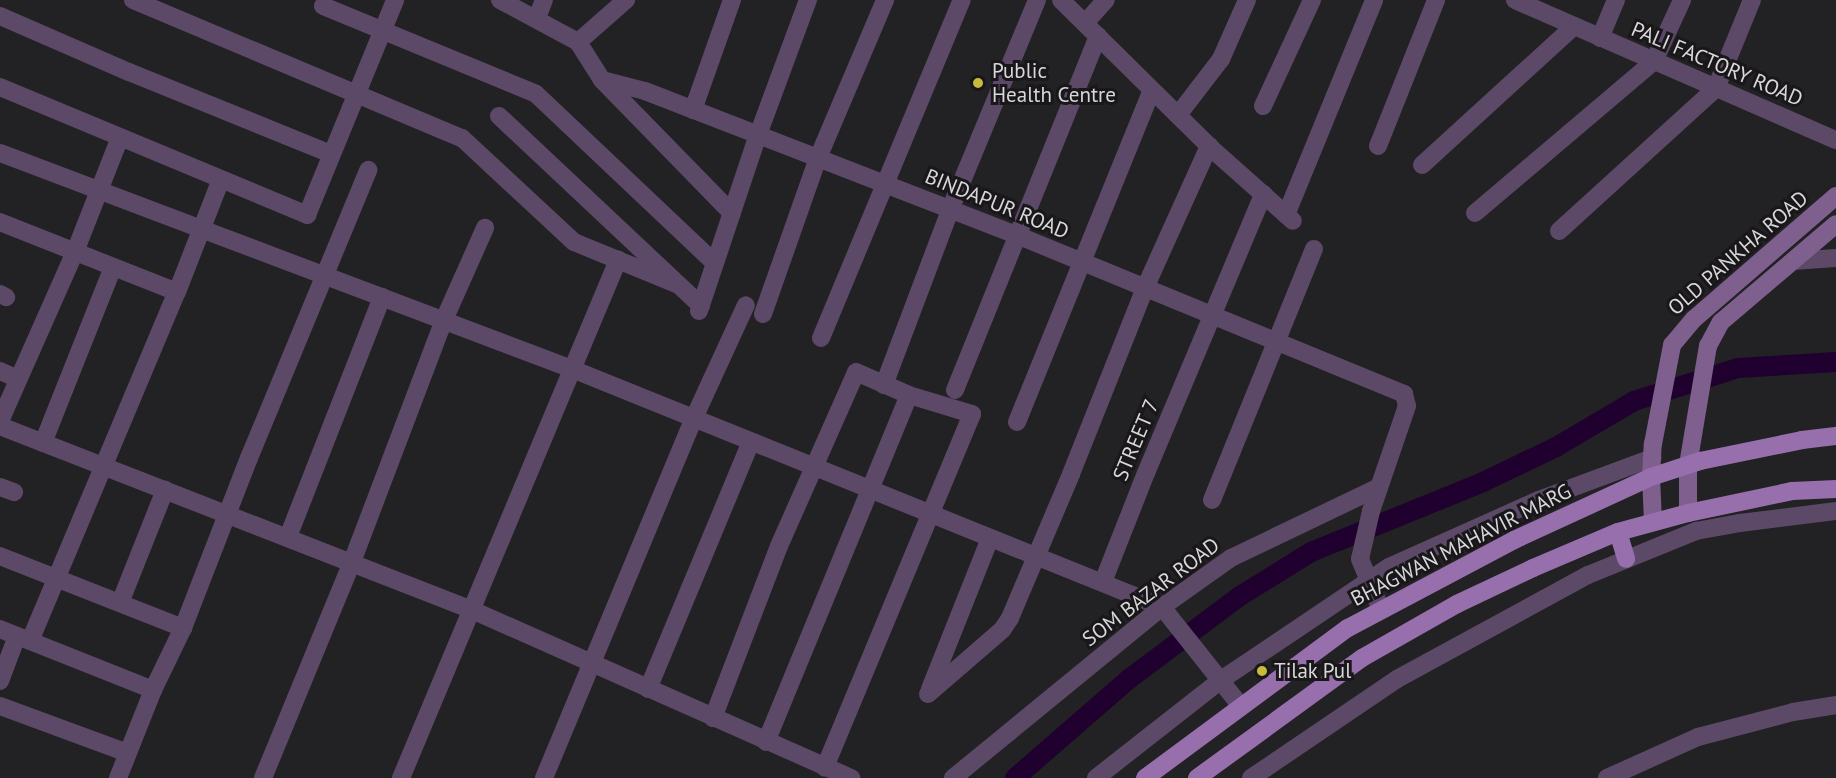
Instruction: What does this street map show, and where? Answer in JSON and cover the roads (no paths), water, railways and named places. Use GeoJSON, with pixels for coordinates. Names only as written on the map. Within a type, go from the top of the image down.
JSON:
{"type":"FeatureCollection","features":[{"type":"Feature","properties":{"kind":"main road","name":"BHAGWAN MAHAVIR MARG"},"geometry":{"type":"LineString","coordinates":[[1145,778],[1240,705],[1348,628],[1514,540],[1650,477],[1688,465],[1802,440],[1836,436]]}},
{"type":"Feature","properties":{"kind":"main road"},"geometry":{"type":"LineString","coordinates":[[1197,778],[1362,658],[1457,604],[1618,532],[1688,513],[1792,491],[1836,489]]}},
{"type":"Feature","properties":{"kind":"main road"},"geometry":{"type":"LineString","coordinates":[[1618,532],[1626,559]]}},
{"type":"Feature","properties":{"kind":"street"},"geometry":{"type":"LineString","coordinates":[[133,0],[462,138],[574,242],[678,285]]}},
{"type":"Feature","properties":{"kind":"street"},"geometry":{"type":"LineString","coordinates":[[0,87],[307,215],[395,0]]}},
{"type":"Feature","properties":{"kind":"street"},"geometry":{"type":"LineString","coordinates":[[500,0],[578,42],[602,80],[732,213]]}},
{"type":"Feature","properties":{"kind":"street"},"geometry":{"type":"LineString","coordinates":[[537,18],[544,0]]}},
{"type":"Feature","properties":{"kind":"street"},"geometry":{"type":"LineString","coordinates":[[578,42],[626,0]]}},
{"type":"Feature","properties":{"kind":"street"},"geometry":{"type":"LineString","coordinates":[[693,110],[732,0]]}},
{"type":"Feature","properties":{"kind":"street"},"geometry":{"type":"LineString","coordinates":[[499,116],[678,285],[700,309],[758,135],[808,0]]}},
{"type":"Feature","properties":{"kind":"street"},"geometry":{"type":"LineString","coordinates":[[763,314],[818,158],[885,0]]}},
{"type":"Feature","properties":{"kind":"street"},"geometry":{"type":"LineString","coordinates":[[821,339],[962,0]]}},
{"type":"Feature","properties":{"kind":"street"},"geometry":{"type":"LineString","coordinates":[[884,385],[950,210],[1037,0]]}},
{"type":"Feature","properties":{"kind":"street"},"geometry":{"type":"LineString","coordinates":[[1061,0],[1209,146],[1290,218],[1374,0]]}},
{"type":"Feature","properties":{"kind":"street"},"geometry":{"type":"LineString","coordinates":[[955,390],[1017,236],[1091,30],[1106,0]]}},
{"type":"Feature","properties":{"kind":"street"},"geometry":{"type":"LineString","coordinates":[[1178,116],[1221,59],[1247,0]]}},
{"type":"Feature","properties":{"kind":"street"},"geometry":{"type":"LineString","coordinates":[[1263,106],[1312,0]]}},
{"type":"Feature","properties":{"kind":"street"},"geometry":{"type":"LineString","coordinates":[[1378,146],[1436,0]]}},
{"type":"Feature","properties":{"kind":"street","name":"PALI FACTORY ROAD"},"geometry":{"type":"LineString","coordinates":[[1515,0],[1543,6],[1574,27],[1836,140]]}},
{"type":"Feature","properties":{"kind":"street"},"geometry":{"type":"LineString","coordinates":[[1600,38],[1616,0]]}},
{"type":"Feature","properties":{"kind":"street"},"geometry":{"type":"LineString","coordinates":[[1475,213],[1654,61],[1682,0]]}},
{"type":"Feature","properties":{"kind":"street"},"geometry":{"type":"LineString","coordinates":[[1559,231],[1716,88],[1752,0]]}},
{"type":"Feature","properties":{"kind":"street"},"geometry":{"type":"LineString","coordinates":[[323,6],[536,94],[715,263]]}},
{"type":"Feature","properties":{"kind":"street"},"geometry":{"type":"LineString","coordinates":[[0,16],[129,72],[331,154]]}},
{"type":"Feature","properties":{"kind":"street"},"geometry":{"type":"LineString","coordinates":[[1422,165],[1574,27]]}},
{"type":"Feature","properties":{"kind":"street","name":"BINDAPUR ROAD"},"geometry":{"type":"LineString","coordinates":[[602,80],[645,92],[885,184],[1404,394],[1407,406],[1379,487]]}},
{"type":"Feature","properties":{"kind":"street"},"geometry":{"type":"LineString","coordinates":[[1017,422],[1152,90]]}},
{"type":"Feature","properties":{"kind":"street"},"geometry":{"type":"LineString","coordinates":[[0,421],[75,252],[120,137]]}},
{"type":"Feature","properties":{"kind":"street"},"geometry":{"type":"LineString","coordinates":[[990,538],[928,694],[1002,630],[1036,557],[1145,288],[1209,146]]}},
{"type":"Feature","properties":{"kind":"street"},"geometry":{"type":"LineString","coordinates":[[0,153],[572,369],[1103,582],[1167,612],[1240,705]]}},
{"type":"Feature","properties":{"kind":"street"},"geometry":{"type":"LineString","coordinates":[[118,778],[153,690],[183,628],[368,170]]}},
{"type":"Feature","properties":{"kind":"street"},"geometry":{"type":"LineString","coordinates":[[0,681],[56,578],[177,292],[221,179]]}},
{"type":"Feature","properties":{"kind":"street","name":"STREET 7"},"geometry":{"type":"LineString","coordinates":[[1103,582],[1146,473],[1263,194]]}},
{"type":"Feature","properties":{"kind":"street","name":"OLD PANKHA ROAD"},"geometry":{"type":"LineString","coordinates":[[1653,522],[1650,477],[1652,458],[1672,345],[1694,319],[1836,196]]}},
{"type":"Feature","properties":{"kind":"street"},"geometry":{"type":"LineString","coordinates":[[0,222],[177,292]]}},
{"type":"Feature","properties":{"kind":"street","name":"OLD PANKHA ROAD"},"geometry":{"type":"LineString","coordinates":[[1688,513],[1688,465],[1708,346],[1721,322],[1836,224]]}},
{"type":"Feature","properties":{"kind":"street"},"geometry":{"type":"LineString","coordinates":[[263,778],[352,562],[444,320],[485,228]]}},
{"type":"Feature","properties":{"kind":"street"},"geometry":{"type":"LineString","coordinates":[[1212,500],[1314,249]]}},
{"type":"Feature","properties":{"kind":"street"},"geometry":{"type":"LineString","coordinates":[[1793,261],[1836,258]]}},
{"type":"Feature","properties":{"kind":"street"},"geometry":{"type":"LineString","coordinates":[[401,778],[618,260]]}},
{"type":"Feature","properties":{"kind":"street"},"geometry":{"type":"LineString","coordinates":[[44,443],[113,267]]}},
{"type":"Feature","properties":{"kind":"street"},"geometry":{"type":"LineString","coordinates":[[288,537],[382,297]]}},
{"type":"Feature","properties":{"kind":"street"},"geometry":{"type":"LineString","coordinates":[[544,778],[693,418],[746,304]]}},
{"type":"Feature","properties":{"kind":"street"},"geometry":{"type":"LineString","coordinates":[[0,371],[18,379]]}},
{"type":"Feature","properties":{"kind":"street"},"geometry":{"type":"LineString","coordinates":[[714,718],[779,546],[856,372],[909,395],[972,414],[825,768]]}},
{"type":"Feature","properties":{"kind":"street"},"geometry":{"type":"LineString","coordinates":[[766,742],[909,395]]}},
{"type":"Feature","properties":{"kind":"street"},"geometry":{"type":"LineString","coordinates":[[0,426],[472,610],[766,742],[852,778]]}},
{"type":"Feature","properties":{"kind":"street"},"geometry":{"type":"LineString","coordinates":[[648,689],[751,441]]}},
{"type":"Feature","properties":{"kind":"street"},"geometry":{"type":"LineString","coordinates":[[1096,778],[1221,681],[1389,567],[1539,500],[1652,458]]}},
{"type":"Feature","properties":{"kind":"street"},"geometry":{"type":"LineString","coordinates":[[1379,487],[1360,559],[1381,610]]}},
{"type":"Feature","properties":{"kind":"street","name":"SOM BAZAR ROAD"},"geometry":{"type":"LineString","coordinates":[[953,778],[1252,546],[1379,487]]}},
{"type":"Feature","properties":{"kind":"street"},"geometry":{"type":"LineString","coordinates":[[120,603],[165,490]]}},
{"type":"Feature","properties":{"kind":"street"},"geometry":{"type":"LineString","coordinates":[[1251,778],[1397,679],[1563,587],[1626,559],[1705,529],[1836,512]]}},
{"type":"Feature","properties":{"kind":"street"},"geometry":{"type":"LineString","coordinates":[[0,555],[183,628]]}},
{"type":"Feature","properties":{"kind":"street"},"geometry":{"type":"LineString","coordinates":[[0,629],[153,690]]}},
{"type":"Feature","properties":{"kind":"street"},"geometry":{"type":"LineString","coordinates":[[1607,778],[1698,737],[1793,712],[1836,705]]}},
{"type":"Feature","properties":{"kind":"street"},"geometry":{"type":"LineString","coordinates":[[0,706],[128,753]]}},
{"type":"Feature","properties":{"kind":"waterway"},"geometry":{"type":"LineString","coordinates":[[1015,778],[1129,679],[1240,596],[1311,552],[1483,482],[1556,447],[1634,401],[1738,368],[1836,362]]}},
{"type":"Feature","properties":{"kind":"place","name":"Public Health Centre"},"geometry":{"type":"Point","coordinates":[978,83]}},
{"type":"Feature","properties":{"kind":"place","name":"Tilak Pul"},"geometry":{"type":"Point","coordinates":[1262,671]}}]}
